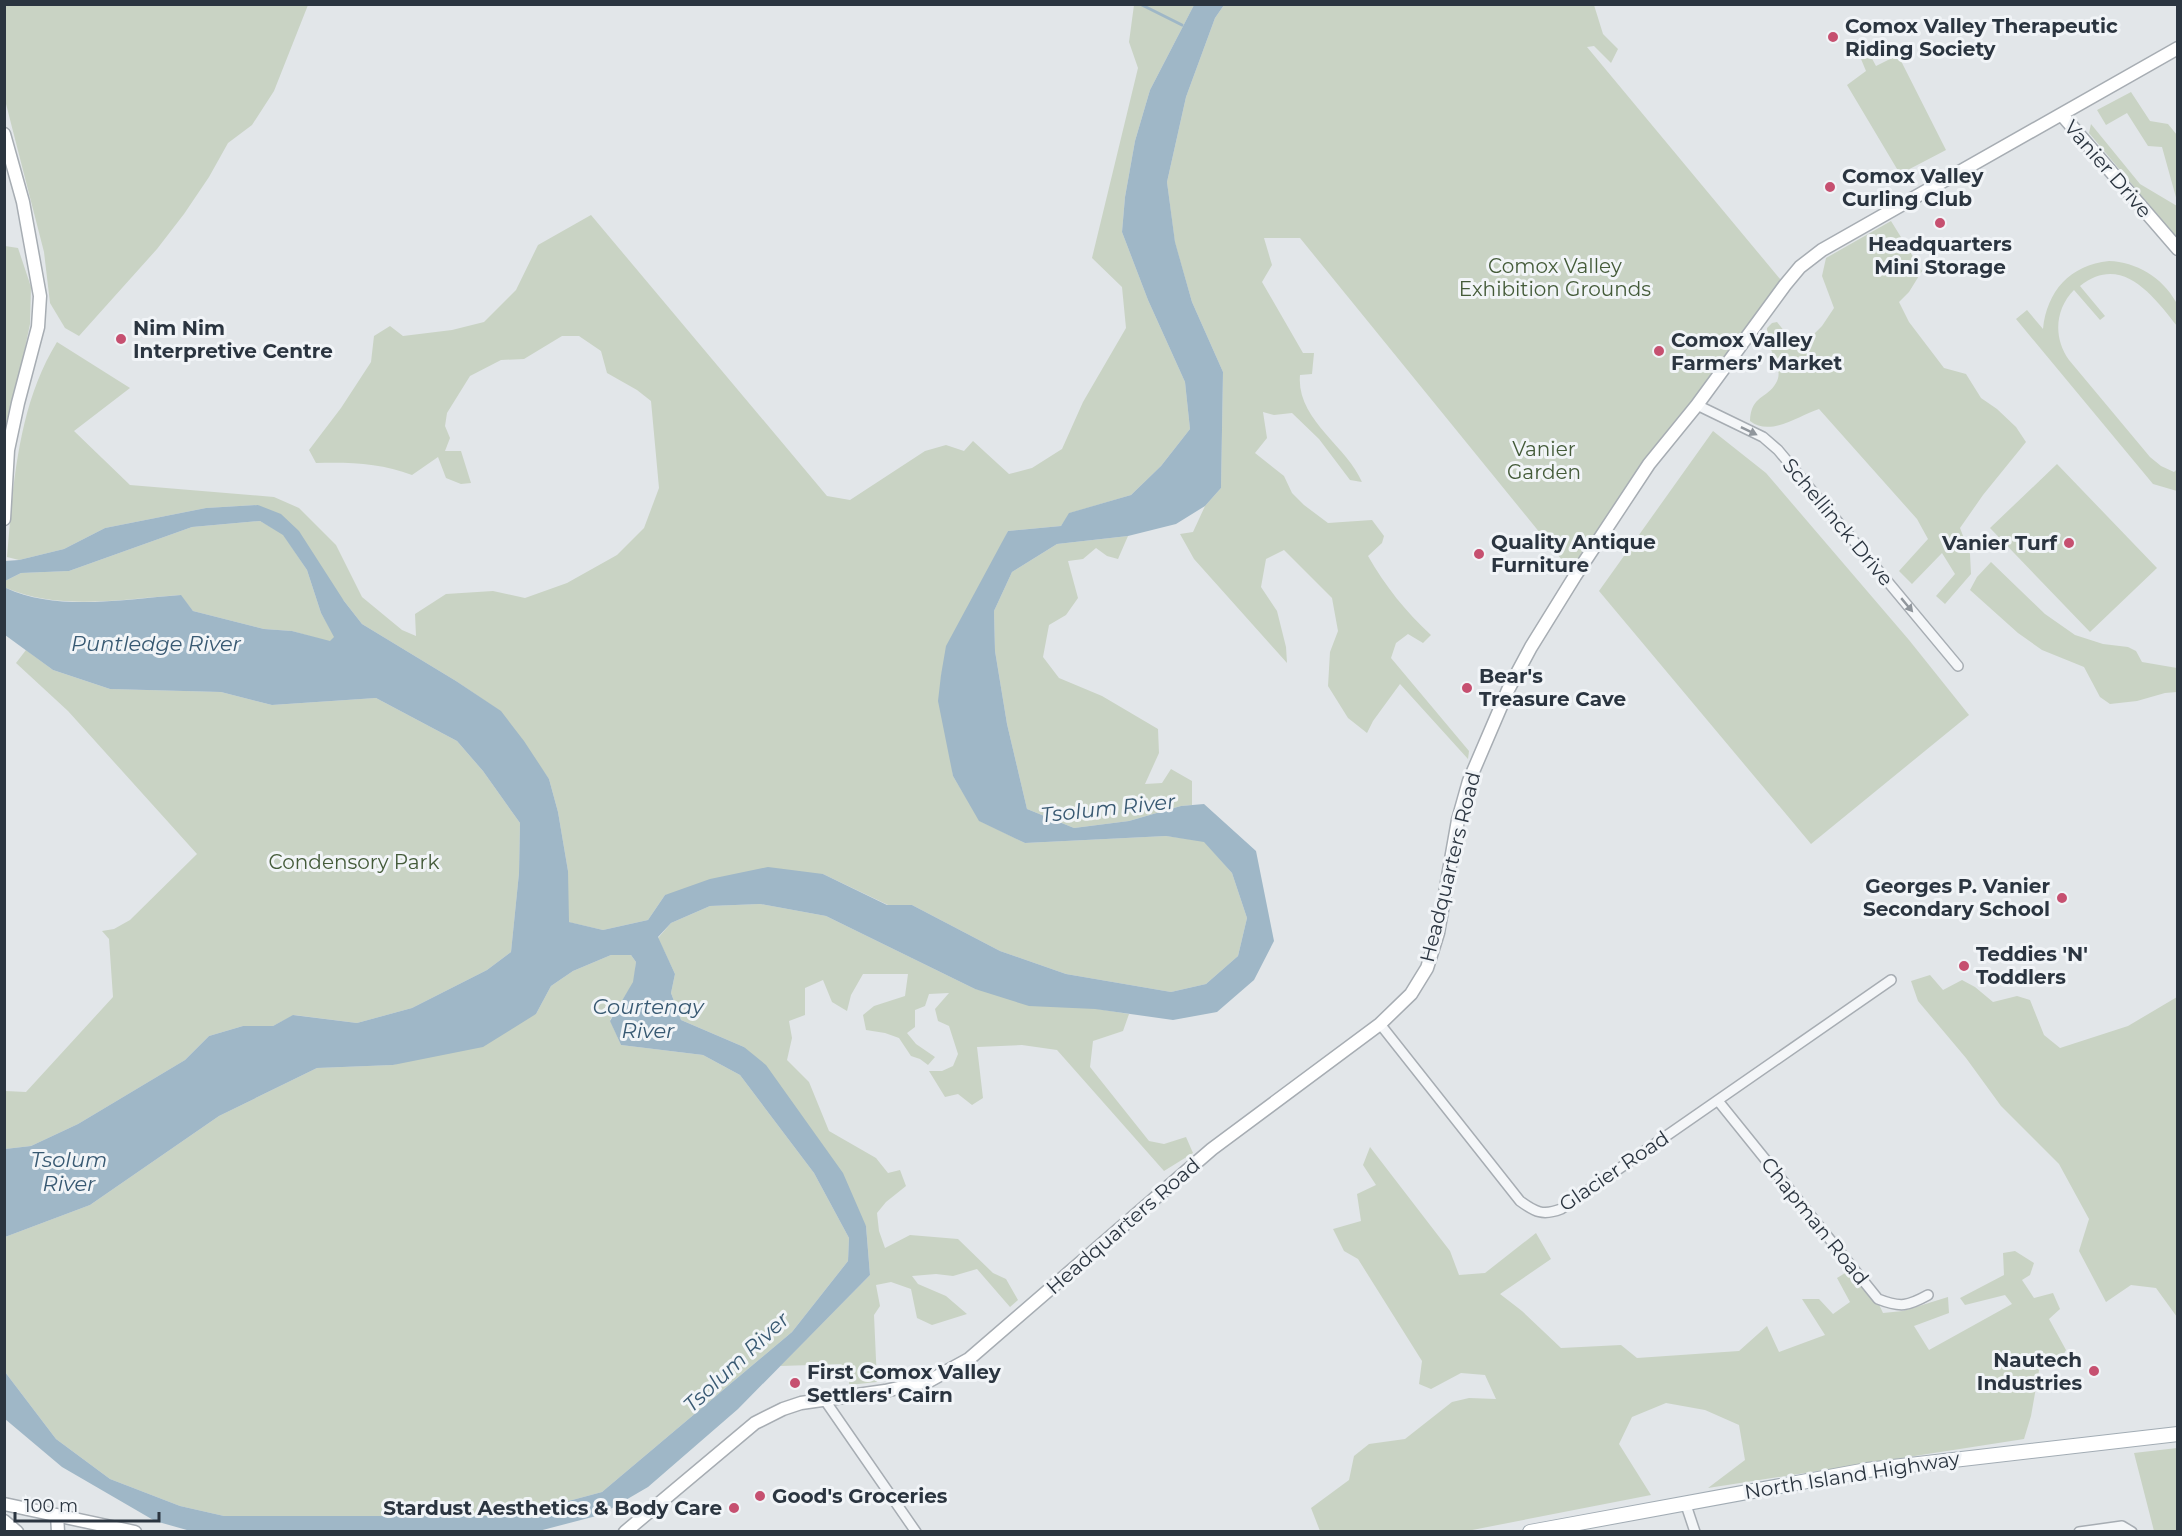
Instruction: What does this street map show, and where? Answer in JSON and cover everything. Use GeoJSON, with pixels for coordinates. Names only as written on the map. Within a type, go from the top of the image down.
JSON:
{"type":"FeatureCollection","features":[{"type":"Feature","properties":{"kind":"main road","name":"Headquarters Road"},"geometry":{"type":"LineString","coordinates":[[625,1532],[755,1423],[801,1403],[885,1391],[929,1381],[969,1359],[1212,1149],[1380,1024],[1411,994],[1427,968],[1438,933],[1458,820],[1468,781],[1508,690],[1531,647],[1649,464],[1800,267],[1822,250],[2178,48]]}},
{"type":"Feature","properties":{"kind":"main road","name":"Vanier Drive"},"geometry":{"type":"LineString","coordinates":[[2062,115],[2178,249]]}},
{"type":"Feature","properties":{"kind":"main road"},"geometry":{"type":"LineString","coordinates":[[4,135],[22,202],[40,296],[39,327],[8,450],[4,519]]}},
{"type":"Feature","properties":{"kind":"main road","name":"North Island Highway"},"geometry":{"type":"LineString","coordinates":[[1530,1532],[1867,1470],[2178,1434]]}},
{"type":"Feature","properties":{"kind":"main road"},"geometry":{"type":"LineString","coordinates":[[4,1504],[135,1532]]}},
{"type":"Feature","properties":{"kind":"main road"},"geometry":{"type":"LineString","coordinates":[[57,1515],[58,1532]]}},
{"type":"Feature","properties":{"kind":"main road"},"geometry":{"type":"LineString","coordinates":[[4,1521],[17,1532]]}},
{"type":"Feature","properties":{"kind":"main road"},"geometry":{"type":"LineString","coordinates":[[87,1532],[103,1525]]}},
{"type":"Feature","properties":{"kind":"street","name":"Schellinck Drive"},"geometry":{"type":"LineString","coordinates":[[1696,405],[1763,437],[1778,450],[1958,666]]}},
{"type":"Feature","properties":{"kind":"street","name":"Glacier Road"},"geometry":{"type":"LineString","coordinates":[[1380,1024],[1521,1201],[1534,1211],[1547,1214],[1561,1209],[1719,1102],[1891,980]]}},
{"type":"Feature","properties":{"kind":"street","name":"Chapman Road"},"geometry":{"type":"LineString","coordinates":[[1719,1102],[1878,1299],[1892,1305],[1909,1305],[1928,1295]]}},
{"type":"Feature","properties":{"kind":"street"},"geometry":{"type":"LineString","coordinates":[[824,1399],[916,1532]]}},
{"type":"Feature","properties":{"kind":"street"},"geometry":{"type":"LineString","coordinates":[[1685,1502],[1695,1532]]}},
{"type":"Feature","properties":{"kind":"street"},"geometry":{"type":"LineString","coordinates":[[2079,1532],[2122,1526],[2131,1531]]}},
{"type":"Feature","properties":{"kind":"green space"},"geometry":{"type":"Polygon","coordinates":[[[4,5],[308,5],[274,91],[252,125],[228,143],[209,177],[157,249],[79,336],[65,328],[50,303],[44,252],[5,100],[4,5]]]}},
{"type":"Feature","properties":{"kind":"green space"},"geometry":{"type":"Polygon","coordinates":[[[1134,5],[1194,5],[1150,90],[1135,141],[1125,197],[1122,232],[1148,300],[1185,382],[1190,429],[1161,466],[1131,495],[1070,513],[1061,526],[1008,531],[941,675],[941,681],[953,776],[980,821],[1025,843],[1166,836],[1204,841],[1232,873],[1247,918],[1238,956],[1206,984],[1171,992],[1066,974],[1000,951],[912,905],[888,905],[823,874],[665,895],[648,920],[603,930],[568,922],[568,871],[558,812],[549,779],[500,711],[456,681],[362,624],[258,505],[206,508],[105,528],[64,549],[19,560],[7,557],[15,474],[26,419],[44,366],[57,342],[130,388],[74,431],[130,485],[274,497],[299,508],[336,545],[362,597],[402,630],[416,636],[415,614],[446,594],[493,591],[525,598],[567,583],[617,555],[644,528],[659,488],[651,401],[607,373],[601,351],[579,336],[562,336],[524,359],[501,360],[470,376],[447,413],[445,426],[450,438],[445,451],[461,451],[471,483],[461,484],[446,478],[438,457],[412,475],[365,464],[316,463],[309,450],[341,408],[371,362],[374,336],[390,326],[403,336],[452,330],[484,322],[516,290],[538,245],[591,215],[827,496],[850,500],[925,451],[946,445],[964,451],[973,441],[1009,474],[1032,468],[1062,449],[1083,402],[1126,328],[1122,287],[1092,258],[1138,68],[1129,42],[1134,5]]]}},
{"type":"Feature","properties":{"kind":"green space","name":"Comox Valley Exhibition Grounds"},"geometry":{"type":"Polygon","coordinates":[[[1224,5],[1594,5],[1603,34],[1618,49],[1611,63],[1594,46],[1587,47],[1785,285],[1575,576],[1300,238],[1264,238],[1272,265],[1262,282],[1303,353],[1314,353],[1312,374],[1300,375],[1301,391],[1306,405],[1314,419],[1355,469],[1362,482],[1350,480],[1319,439],[1292,413],[1274,415],[1263,412],[1267,438],[1255,453],[1284,476],[1292,493],[1304,505],[1328,523],[1372,520],[1384,536],[1382,543],[1368,556],[1396,598],[1431,635],[1423,643],[1408,634],[1396,643],[1391,658],[1469,751],[1468,759],[1400,684],[1367,733],[1348,718],[1328,686],[1330,652],[1338,631],[1332,598],[1284,550],[1266,559],[1261,587],[1277,611],[1286,647],[1287,663],[1194,559],[1180,534],[1193,532],[1205,506],[1221,488],[1223,372],[1192,302],[1175,243],[1167,182],[1186,97],[1215,18],[1224,5]]]}},
{"type":"Feature","properties":{"kind":"green space"},"geometry":{"type":"Polygon","coordinates":[[[1869,53],[1876,66],[1898,55],[1946,150],[1900,174],[1847,85],[1866,71],[1861,59],[1869,53]]]}},
{"type":"Feature","properties":{"kind":"green space"},"geometry":{"type":"Polygon","coordinates":[[[2131,92],[2150,121],[2168,124],[2177,135],[2177,201],[2162,147],[2148,146],[2127,113],[2106,125],[2097,110],[2131,92]]]}},
{"type":"Feature","properties":{"kind":"green space"},"geometry":{"type":"Polygon","coordinates":[[[2091,124],[2140,184],[2177,206],[2177,238],[2089,133],[2091,124]]]}},
{"type":"Feature","properties":{"kind":"green space"},"geometry":{"type":"Polygon","coordinates":[[[1891,221],[1922,271],[1909,292],[1899,302],[1909,322],[1944,368],[1966,374],[1981,398],[2016,427],[2026,442],[1983,495],[1960,528],[1970,554],[1971,574],[1945,604],[1936,596],[1955,574],[1942,553],[1912,584],[1899,571],[1928,539],[1917,519],[1819,409],[1775,426],[1766,427],[1750,421],[1753,406],[1772,388],[1779,374],[1769,345],[1767,328],[1777,322],[1785,332],[1807,341],[1822,326],[1834,308],[1822,276],[1826,258],[1891,221]]]}},
{"type":"Feature","properties":{"kind":"green space"},"geometry":{"type":"Polygon","coordinates":[[[5,246],[18,248],[31,287],[30,324],[5,443],[5,246]]]}},
{"type":"Feature","properties":{"kind":"green space"},"geometry":{"type":"Polygon","coordinates":[[[2109,261],[2129,264],[2156,278],[2177,304],[2177,326],[2147,291],[2123,276],[2110,274],[2095,277],[2080,286],[2105,316],[2100,320],[2074,290],[2060,315],[2058,324],[2060,342],[2069,360],[2150,457],[2161,466],[2174,472],[2177,469],[2177,491],[2153,484],[2016,319],[2027,310],[2043,329],[2050,303],[2063,282],[2083,268],[2109,261]]]}},
{"type":"Feature","properties":{"kind":"green space"},"geometry":{"type":"Polygon","coordinates":[[[1713,431],[1766,473],[1909,640],[1969,715],[1811,844],[1599,591],[1713,431]]]}},
{"type":"Feature","properties":{"kind":"green space","name":"Vanier Turf"},"geometry":{"type":"Polygon","coordinates":[[[2057,464],[2157,568],[2090,632],[1990,528],[2057,464]]]}},
{"type":"Feature","properties":{"kind":"green space"},"geometry":{"type":"Polygon","coordinates":[[[260,521],[283,534],[307,570],[321,613],[335,637],[330,642],[292,631],[264,629],[193,611],[180,595],[92,602],[48,599],[6,588],[5,581],[21,573],[69,571],[192,527],[260,521]]]}},
{"type":"Feature","properties":{"kind":"green space"},"geometry":{"type":"Polygon","coordinates":[[[1128,536],[1118,559],[1107,556],[1096,548],[1083,559],[1068,561],[1078,598],[1066,615],[1049,625],[1043,657],[1059,678],[1102,696],[1158,729],[1159,753],[1145,784],[1162,783],[1171,769],[1192,781],[1192,805],[1129,821],[1074,828],[1027,809],[1007,724],[995,651],[994,611],[1012,572],[1057,544],[1128,536]]]}},
{"type":"Feature","properties":{"kind":"green space"},"geometry":{"type":"Polygon","coordinates":[[[1991,562],[2045,614],[2075,635],[2103,644],[2128,647],[2136,651],[2142,662],[2177,668],[2177,692],[2137,701],[2110,704],[2100,697],[2084,667],[2042,650],[2018,633],[1970,590],[1977,577],[1991,562]]]}},
{"type":"Feature","properties":{"kind":"green space","name":"Condensory Park"},"geometry":{"type":"Polygon","coordinates":[[[26,650],[53,670],[110,689],[221,692],[272,705],[376,698],[457,741],[483,771],[520,823],[519,873],[511,952],[487,970],[412,1008],[357,1023],[294,1015],[273,1026],[243,1026],[209,1036],[185,1060],[78,1124],[31,1146],[5,1149],[5,1091],[26,1092],[113,997],[109,939],[102,931],[114,929],[130,920],[197,854],[68,711],[16,663],[26,650]]]}},
{"type":"Feature","properties":{"kind":"green space"},"geometry":{"type":"Polygon","coordinates":[[[760,904],[826,916],[975,989],[1129,1014],[1123,1031],[1093,1041],[1090,1067],[1149,1141],[1164,1144],[1186,1137],[1193,1153],[1164,1171],[1057,1050],[1022,1045],[977,1047],[983,1098],[972,1105],[958,1094],[945,1097],[929,1071],[942,1071],[953,1066],[958,1054],[949,1026],[938,1021],[935,1009],[949,993],[929,994],[925,1006],[915,1010],[915,1027],[907,1033],[916,1044],[935,1057],[928,1065],[911,1056],[899,1038],[866,1030],[863,1015],[874,1006],[905,996],[908,974],[863,974],[851,995],[847,1011],[832,1002],[823,980],[805,988],[805,1015],[789,1021],[792,1038],[787,1060],[809,1082],[829,1131],[876,1158],[888,1173],[900,1170],[906,1186],[886,1202],[877,1213],[879,1231],[885,1248],[910,1235],[958,1239],[993,1273],[1006,1279],[1018,1300],[1010,1307],[977,1269],[953,1276],[936,1274],[912,1276],[918,1284],[946,1296],[967,1314],[932,1325],[917,1318],[911,1289],[891,1282],[876,1285],[880,1306],[874,1315],[877,1382],[849,1385],[849,1370],[841,1364],[780,1366],[870,1275],[866,1226],[744,1047],[681,1020],[671,993],[675,974],[658,938],[671,923],[710,906],[760,904]]]}},
{"type":"Feature","properties":{"kind":"green space"},"geometry":{"type":"Polygon","coordinates":[[[611,955],[631,955],[636,962],[634,982],[610,1020],[621,1045],[703,1055],[740,1075],[814,1173],[849,1238],[848,1261],[792,1332],[602,1492],[513,1516],[224,1516],[180,1506],[110,1479],[56,1439],[5,1372],[5,1237],[90,1205],[219,1116],[317,1068],[393,1065],[536,1014],[551,986],[573,971],[611,955]]]}},
{"type":"Feature","properties":{"kind":"green space"},"geometry":{"type":"Polygon","coordinates":[[[1930,975],[1943,990],[1962,980],[1975,987],[1993,1002],[2017,996],[2030,1000],[2044,1035],[2060,1048],[2128,1026],[2177,997],[2177,1317],[2156,1288],[2131,1285],[2106,1302],[2079,1251],[2089,1219],[2059,1164],[2001,1106],[1966,1058],[1918,1001],[1911,981],[1930,975]]]}},
{"type":"Feature","properties":{"kind":"green space"},"geometry":{"type":"Polygon","coordinates":[[[1370,1147],[1450,1251],[1459,1275],[1485,1273],[1536,1233],[1551,1259],[1500,1294],[1522,1311],[1561,1348],[1621,1345],[1637,1358],[1739,1351],[1767,1326],[1779,1352],[1825,1335],[1802,1299],[1819,1299],[1833,1314],[1850,1302],[1837,1278],[1850,1270],[1875,1296],[1883,1313],[1903,1311],[1948,1297],[1949,1313],[1914,1326],[1929,1350],[2012,1304],[2005,1295],[1965,1305],[1960,1298],[2004,1275],[2003,1253],[2015,1251],[2034,1263],[2030,1275],[2022,1280],[2034,1298],[2053,1293],[2060,1309],[2049,1319],[2066,1350],[2058,1365],[2040,1365],[2031,1416],[2024,1439],[1708,1488],[1745,1460],[1739,1425],[1705,1410],[1666,1403],[1632,1417],[1619,1444],[1651,1495],[1462,1532],[1320,1531],[1311,1508],[1349,1480],[1354,1456],[1369,1444],[1405,1439],[1452,1402],[1469,1398],[1496,1399],[1485,1375],[1461,1373],[1431,1389],[1419,1384],[1422,1361],[1358,1259],[1344,1251],[1333,1229],[1361,1221],[1357,1194],[1376,1185],[1363,1165],[1370,1147]]]}},
{"type":"Feature","properties":{"kind":"green space"},"geometry":{"type":"Polygon","coordinates":[[[2177,1448],[2177,1531],[2154,1531],[2134,1453],[2177,1448]]]}},
{"type":"Feature","properties":{"kind":"water"},"geometry":{"type":"Polygon","coordinates":[[[1194,5],[1224,5],[1215,18],[1186,97],[1167,182],[1175,242],[1192,302],[1223,372],[1221,488],[1205,506],[1176,524],[1128,536],[1057,544],[1012,572],[994,611],[995,651],[1007,724],[1027,809],[1074,828],[1129,821],[1181,806],[1204,804],[1256,851],[1274,941],[1254,980],[1217,1012],[1173,1020],[1095,1009],[1029,1006],[975,989],[826,916],[760,904],[710,906],[671,923],[658,937],[675,974],[671,993],[681,1020],[744,1047],[766,1065],[843,1173],[866,1226],[870,1275],[738,1409],[648,1487],[600,1515],[535,1532],[194,1532],[155,1521],[62,1467],[5,1419],[5,1372],[56,1439],[110,1479],[180,1506],[224,1516],[513,1516],[602,1492],[792,1332],[848,1261],[849,1238],[814,1173],[740,1075],[703,1055],[621,1045],[610,1021],[633,982],[636,962],[631,955],[611,955],[573,971],[551,986],[536,1014],[483,1047],[393,1065],[317,1068],[219,1116],[90,1205],[5,1237],[5,1149],[31,1146],[78,1124],[185,1060],[209,1036],[243,1026],[273,1026],[293,1015],[357,1023],[412,1008],[487,970],[511,952],[519,873],[520,823],[483,771],[457,741],[376,698],[272,705],[221,692],[110,689],[53,670],[5,635],[5,581],[5,561],[19,560],[64,549],[105,528],[206,508],[258,505],[281,514],[299,531],[344,601],[362,624],[501,711],[524,741],[549,779],[558,812],[568,871],[569,922],[603,930],[648,920],[665,895],[710,879],[768,867],[823,874],[887,905],[912,905],[1000,951],[1066,974],[1171,992],[1206,984],[1238,956],[1247,918],[1232,873],[1204,842],[1166,836],[1025,843],[979,821],[953,776],[938,701],[946,646],[1008,531],[1061,526],[1069,513],[1131,495],[1161,466],[1190,429],[1185,382],[1148,300],[1122,232],[1125,197],[1135,141],[1150,90],[1194,5]],[[260,521],[192,527],[69,571],[21,573],[5,581],[6,588],[47,600],[92,602],[181,595],[193,611],[264,629],[292,631],[330,641],[334,637],[321,613],[307,570],[283,535],[260,521]]]}},
{"type":"Feature","properties":{"kind":"waterway"},"geometry":{"type":"LineString","coordinates":[[1140,4],[1182,25]]}},
{"type":"Feature","properties":{"kind":"place","name":"Comox Valley Therapeutic Riding Society"},"geometry":{"type":"Point","coordinates":[1833,37]}},
{"type":"Feature","properties":{"kind":"place","name":"Comox Valley Curling Club"},"geometry":{"type":"Point","coordinates":[1830,187]}},
{"type":"Feature","properties":{"kind":"place","name":"Headquarters Mini Storage"},"geometry":{"type":"Point","coordinates":[1940,223]}},
{"type":"Feature","properties":{"kind":"place","name":"Nim Nim Interpretive Centre"},"geometry":{"type":"Point","coordinates":[121,339]}},
{"type":"Feature","properties":{"kind":"place","name":"Comox Valley Farmers’ Market"},"geometry":{"type":"Point","coordinates":[1659,351]}},
{"type":"Feature","properties":{"kind":"place","name":"Vanier Turf"},"geometry":{"type":"Point","coordinates":[2069,543]}},
{"type":"Feature","properties":{"kind":"place","name":"Quality Antique Furniture"},"geometry":{"type":"Point","coordinates":[1479,554]}},
{"type":"Feature","properties":{"kind":"place","name":"Bear's Treasure Cave"},"geometry":{"type":"Point","coordinates":[1467,688]}},
{"type":"Feature","properties":{"kind":"place","name":"Georges P. Vanier Secondary School"},"geometry":{"type":"Point","coordinates":[2062,898]}},
{"type":"Feature","properties":{"kind":"place","name":"Teddies 'N' Toddlers"},"geometry":{"type":"Point","coordinates":[1964,966]}},
{"type":"Feature","properties":{"kind":"place","name":"Nautech Industries"},"geometry":{"type":"Point","coordinates":[2094,1371]}},
{"type":"Feature","properties":{"kind":"place","name":"First Comox Valley Settlers' Cairn"},"geometry":{"type":"Point","coordinates":[795,1383]}},
{"type":"Feature","properties":{"kind":"place","name":"Good's Groceries"},"geometry":{"type":"Point","coordinates":[760,1496]}},
{"type":"Feature","properties":{"kind":"place","name":"Stardust Aesthetics & Body Care"},"geometry":{"type":"Point","coordinates":[734,1508]}},
{"type":"Feature","properties":{"kind":"park label","name":"Vanier Garden"},"geometry":{"type":"Point","coordinates":[1544,460]}},
{"type":"Feature","properties":{"kind":"water label","name":"Puntledge River"},"geometry":{"type":"Point","coordinates":[156,643]}},
{"type":"Feature","properties":{"kind":"water label","name":"Tsolum River"},"geometry":{"type":"Point","coordinates":[1108,808]}},
{"type":"Feature","properties":{"kind":"water label","name":"Courtenay River"},"geometry":{"type":"Point","coordinates":[648,1018]}},
{"type":"Feature","properties":{"kind":"water label","name":"Tsolum River"},"geometry":{"type":"Point","coordinates":[69,1171]}},
{"type":"Feature","properties":{"kind":"water label","name":"Tsolum River"},"geometry":{"type":"Point","coordinates":[736,1362]}}]}
